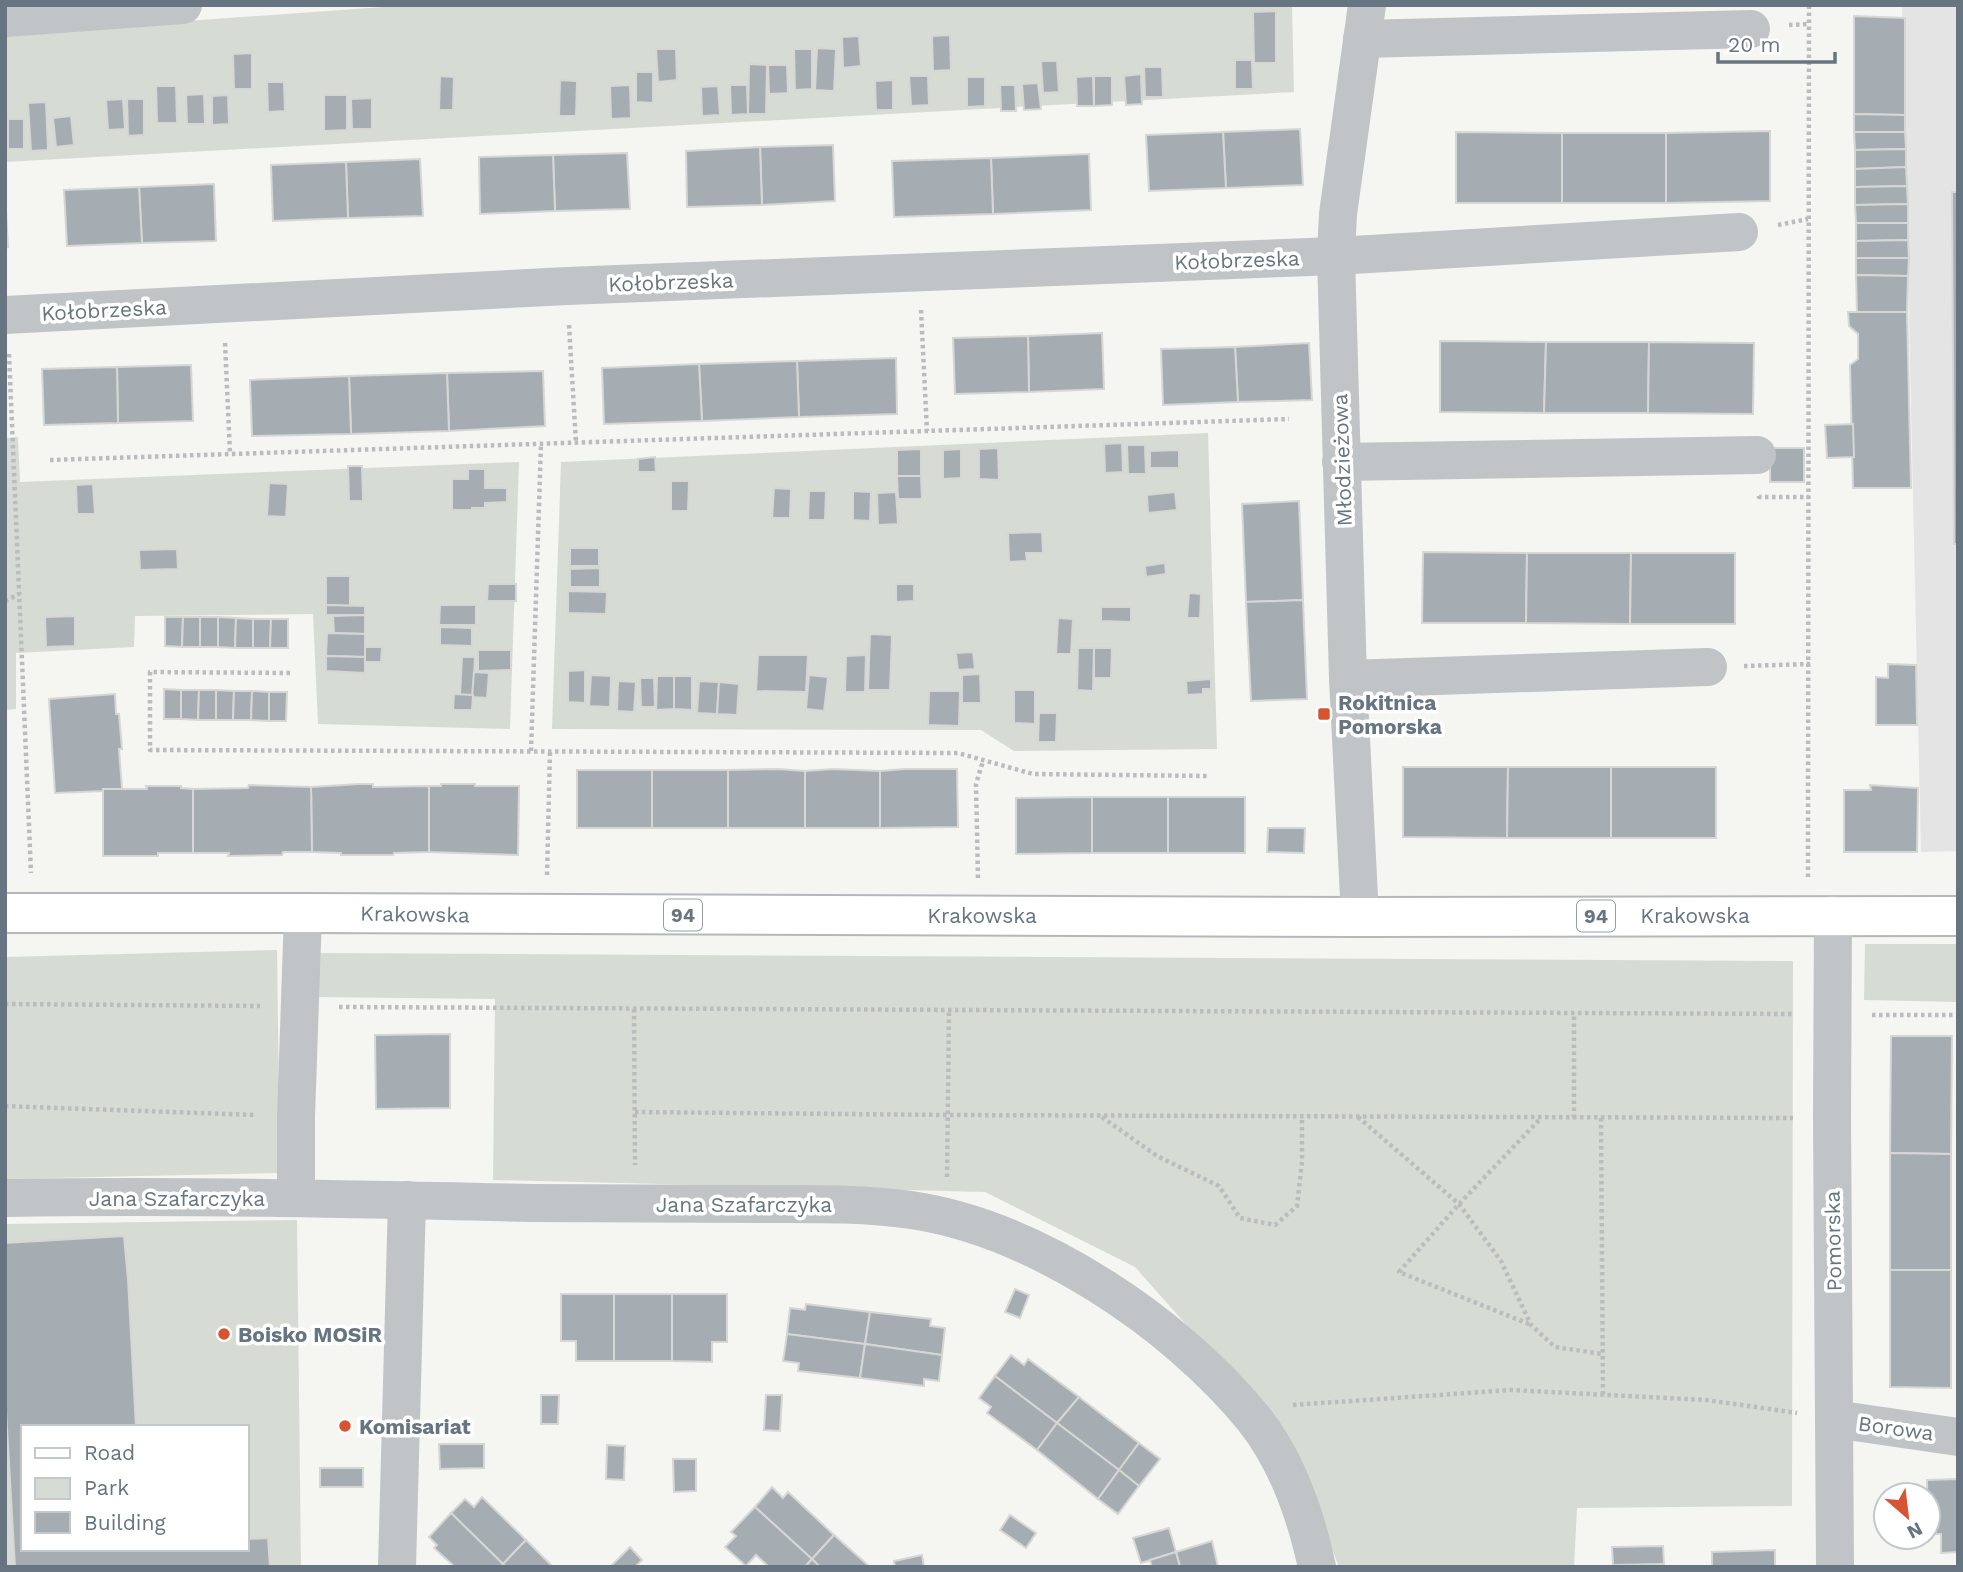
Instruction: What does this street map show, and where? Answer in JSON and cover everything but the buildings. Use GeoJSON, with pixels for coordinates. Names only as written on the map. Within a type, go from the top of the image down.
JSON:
{"type":"FeatureCollection","features":[{"type":"Feature","properties":{"kind":"main road","name":"Krakowska"},"geometry":{"type":"LineString","coordinates":[[18,913],[1958,916]]}},
{"type":"Feature","properties":{"kind":"street"},"geometry":{"type":"LineString","coordinates":[[5,18],[183,5]]}},
{"type":"Feature","properties":{"kind":"street"},"geometry":{"type":"LineString","coordinates":[[1364,22],[1751,29]]}},
{"type":"Feature","properties":{"kind":"street","name":"Młodzieżowa"},"geometry":{"type":"LineString","coordinates":[[1360,917],[1348,679],[1336,256],[1338,214],[1364,22]]}},
{"type":"Feature","properties":{"kind":"street","name":"Kołobrzeska"},"geometry":{"type":"LineString","coordinates":[[6,315],[567,286],[1336,256],[1739,233]]}},
{"type":"Feature","properties":{"kind":"street"},"geometry":{"type":"LineString","coordinates":[[1342,462],[1757,455]]}},
{"type":"Feature","properties":{"kind":"street"},"geometry":{"type":"LineString","coordinates":[[1348,679],[1708,667]]}},
{"type":"Feature","properties":{"kind":"street"},"geometry":{"type":"LineString","coordinates":[[296,1198],[303,912]]}},
{"type":"Feature","properties":{"kind":"street","name":"Pomorska"},"geometry":{"type":"LineString","coordinates":[[1821,916],[1832,1014],[1835,1567]]}},
{"type":"Feature","properties":{"kind":"street","name":"Jana Szafarczyka"},"geometry":{"type":"LineString","coordinates":[[5,1198],[845,1204],[910,1210],[946,1217],[1051,1257],[1100,1285],[1169,1334],[1209,1371],[1254,1419],[1274,1450],[1293,1490],[1317,1567]]}},
{"type":"Feature","properties":{"kind":"street"},"geometry":{"type":"LineString","coordinates":[[397,1567],[407,1200]]}},
{"type":"Feature","properties":{"kind":"street","name":"Borowa"},"geometry":{"type":"LineString","coordinates":[[1835,1419],[1958,1437]]}},
{"type":"Feature","properties":{"kind":"path"},"geometry":{"type":"LineString","coordinates":[[1809,5],[1810,664],[1821,916]]}},
{"type":"Feature","properties":{"kind":"path"},"geometry":{"type":"LineString","coordinates":[[919,272],[927,431]]}},
{"type":"Feature","properties":{"kind":"path"},"geometry":{"type":"LineString","coordinates":[[567,286],[576,443]]}},
{"type":"Feature","properties":{"kind":"path"},"geometry":{"type":"LineString","coordinates":[[223,303],[230,454]]}},
{"type":"Feature","properties":{"kind":"path"},"geometry":{"type":"LineString","coordinates":[[6,315],[19,594],[18,913]]}},
{"type":"Feature","properties":{"kind":"path"},"geometry":{"type":"LineString","coordinates":[[50,460],[1289,419]]}},
{"type":"Feature","properties":{"kind":"path"},"geometry":{"type":"LineString","coordinates":[[531,751],[541,444]]}},
{"type":"Feature","properties":{"kind":"path"},"geometry":{"type":"LineString","coordinates":[[5,601],[19,594]]}},
{"type":"Feature","properties":{"kind":"path"},"geometry":{"type":"LineString","coordinates":[[1708,667],[1810,664]]}},
{"type":"Feature","properties":{"kind":"path"},"geometry":{"type":"LineString","coordinates":[[290,673],[150,672],[150,750],[958,753],[1033,774],[1207,776]]}},
{"type":"Feature","properties":{"kind":"path"},"geometry":{"type":"LineString","coordinates":[[546,915],[550,751]]}},
{"type":"Feature","properties":{"kind":"path"},"geometry":{"type":"LineString","coordinates":[[979,915],[976,784],[984,761]]}},
{"type":"Feature","properties":{"kind":"path"},"geometry":{"type":"LineString","coordinates":[[5,1004],[1958,1015]]}},
{"type":"Feature","properties":{"kind":"path"},"geometry":{"type":"LineString","coordinates":[[634,1009],[635,1204]]}},
{"type":"Feature","properties":{"kind":"path"},"geometry":{"type":"LineString","coordinates":[[946,1217],[949,1011]]}},
{"type":"Feature","properties":{"kind":"path"},"geometry":{"type":"LineString","coordinates":[[1574,1014],[1574,1118]]}},
{"type":"Feature","properties":{"kind":"path"},"geometry":{"type":"LineString","coordinates":[[5,1106],[296,1117]]}},
{"type":"Feature","properties":{"kind":"path"},"geometry":{"type":"LineString","coordinates":[[635,1111],[1101,1116],[1832,1118]]}},
{"type":"Feature","properties":{"kind":"path"},"geometry":{"type":"LineString","coordinates":[[1101,1116],[1157,1156],[1219,1186],[1240,1218],[1275,1225],[1297,1206],[1302,1162],[1302,1117]]}},
{"type":"Feature","properties":{"kind":"path"},"geometry":{"type":"LineString","coordinates":[[1357,1117],[1459,1205],[1501,1261],[1531,1325]]}},
{"type":"Feature","properties":{"kind":"path"},"geometry":{"type":"LineString","coordinates":[[1541,1118],[1399,1272],[1531,1325],[1555,1347],[1603,1354]]}},
{"type":"Feature","properties":{"kind":"path"},"geometry":{"type":"LineString","coordinates":[[1601,1118],[1604,1395]]}},
{"type":"Feature","properties":{"kind":"path"},"geometry":{"type":"LineString","coordinates":[[1254,1419],[1276,1406],[1511,1390],[1706,1399],[1835,1419]]}},
{"type":"Feature","properties":{"kind":"shaded area"},"geometry":{"type":"Polygon","coordinates":[[[1902,5],[1958,5],[1958,851],[1921,852],[1902,5]]]}},
{"type":"Feature","properties":{"kind":"green space"},"geometry":{"type":"Polygon","coordinates":[[[411,5],[1292,5],[1294,92],[5,162],[5,34],[411,5]]]}},
{"type":"Feature","properties":{"kind":"green space"},"geometry":{"type":"Polygon","coordinates":[[[1208,433],[1217,749],[1014,751],[981,730],[552,729],[561,462],[1208,433]]]}},
{"type":"Feature","properties":{"kind":"green space"},"geometry":{"type":"Polygon","coordinates":[[[18,437],[20,482],[519,462],[510,729],[318,724],[313,614],[135,616],[134,647],[16,653],[16,709],[5,710],[5,438],[18,437]]]}},
{"type":"Feature","properties":{"kind":"green space"},"geometry":{"type":"Polygon","coordinates":[[[1865,944],[1958,944],[1958,1002],[1864,1000],[1865,944]]]}},
{"type":"Feature","properties":{"kind":"green space"},"geometry":{"type":"Polygon","coordinates":[[[277,950],[280,1173],[5,1179],[5,957],[277,950]]]}},
{"type":"Feature","properties":{"kind":"green space"},"geometry":{"type":"Polygon","coordinates":[[[317,953],[1793,961],[1792,1506],[1577,1508],[1574,1567],[1339,1567],[1291,1443],[1135,1267],[985,1192],[493,1180],[495,999],[315,997],[317,953]]]}},
{"type":"Feature","properties":{"kind":"green space"},"geometry":{"type":"Polygon","coordinates":[[[297,1220],[301,1567],[5,1567],[5,1224],[297,1220]]]}},
{"type":"Feature","properties":{"kind":"place","name":"Rokitnica Pomorska"},"geometry":{"type":"Point","coordinates":[1324,714]}},
{"type":"Feature","properties":{"kind":"place","name":"Boisko MOSiR"},"geometry":{"type":"Point","coordinates":[224,1334]}},
{"type":"Feature","properties":{"kind":"place","name":"Komisariat"},"geometry":{"type":"Point","coordinates":[345,1426]}}]}
